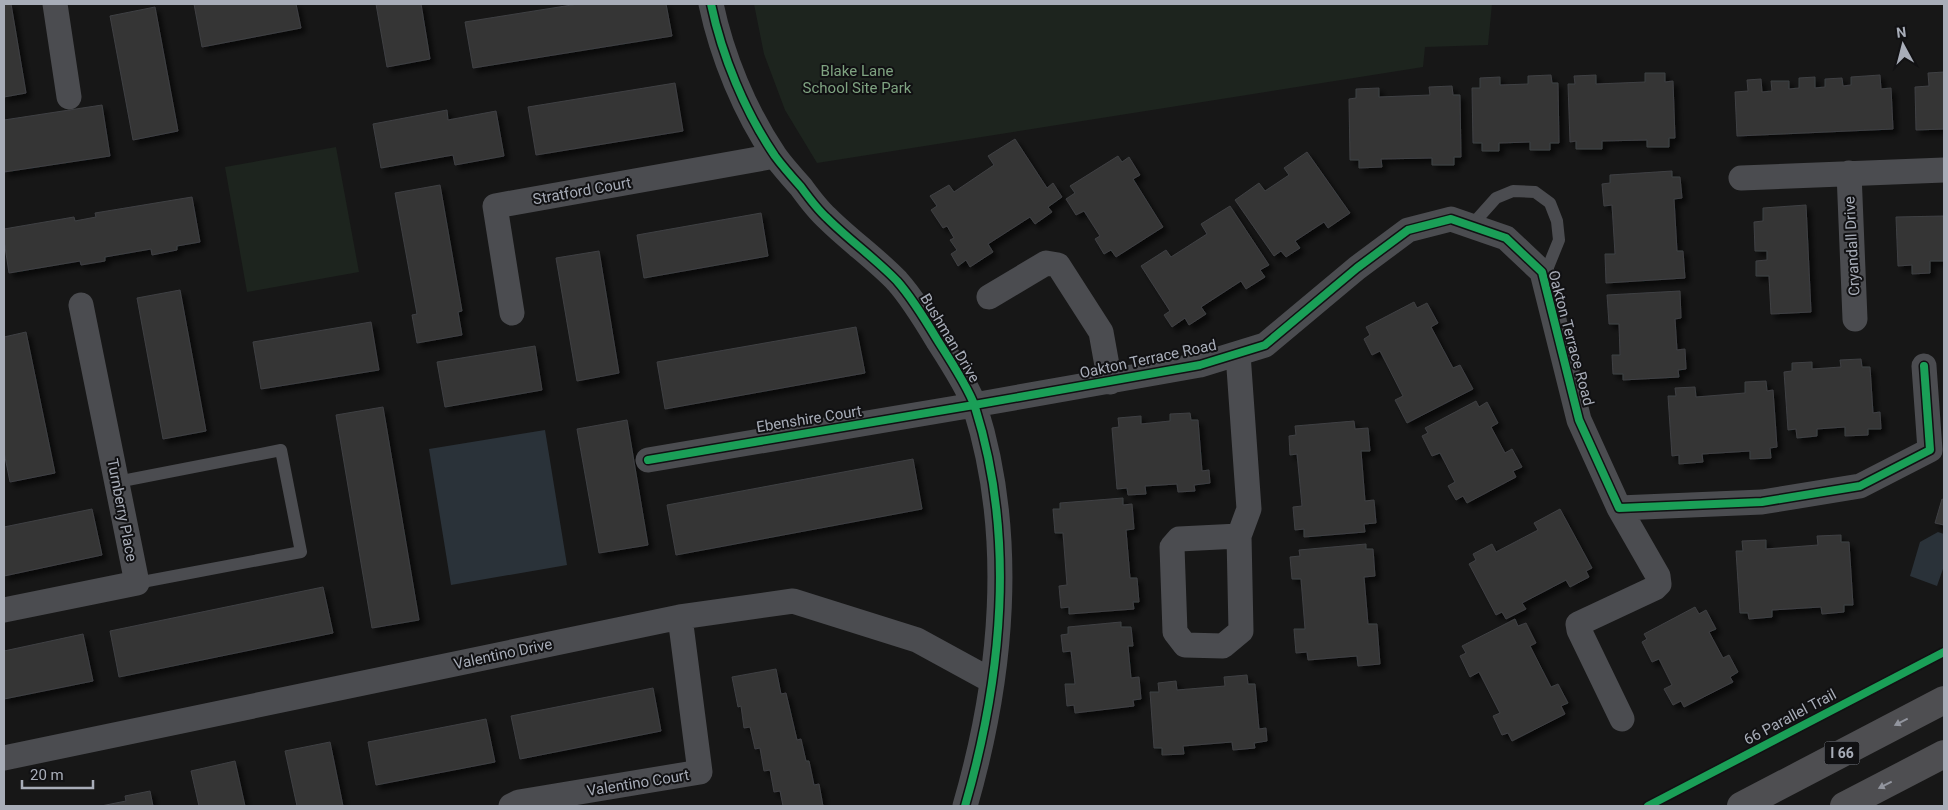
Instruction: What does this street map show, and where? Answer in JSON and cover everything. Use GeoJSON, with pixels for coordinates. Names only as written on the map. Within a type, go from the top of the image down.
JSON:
{"type":"FeatureCollection","features":[{"type":"Feature","properties":{"kind":"highway","name":"I 66"},"geometry":{"type":"LineString","coordinates":[[1741,806],[1944,700]]}},
{"type":"Feature","properties":{"kind":"highway"},"geometry":{"type":"LineString","coordinates":[[1844,806],[1944,754]]}},
{"type":"Feature","properties":{"kind":"street"},"geometry":{"type":"LineString","coordinates":[[55,4],[69,97]]}},
{"type":"Feature","properties":{"kind":"street","name":"Bushman Drive"},"geometry":{"type":"LineString","coordinates":[[711,4],[718,35],[742,98],[775,156],[825,217],[898,282],[923,316],[974,405],[992,479],[998,522],[1000,574],[997,642],[992,680],[977,765],[965,806]]}},
{"type":"Feature","properties":{"kind":"street","name":"Stratford Court"},"geometry":{"type":"LineString","coordinates":[[512,313],[495,206],[775,156]]}},
{"type":"Feature","properties":{"kind":"street"},"geometry":{"type":"LineString","coordinates":[[1741,178],[1944,170]]}},
{"type":"Feature","properties":{"kind":"street","name":"Cryandall Drive"},"geometry":{"type":"LineString","coordinates":[[1849,173],[1855,319]]}},
{"type":"Feature","properties":{"kind":"street","name":"Oakton Terrace Road"},"geometry":{"type":"LineString","coordinates":[[974,405],[1200,365],[1265,345],[1358,268],[1408,230],[1451,219],[1506,238],[1542,272],[1579,420],[1619,508],[1658,576],[1659,584],[1655,588],[1578,624],[1579,630],[1622,719]]}},
{"type":"Feature","properties":{"kind":"street"},"geometry":{"type":"LineString","coordinates":[[988,297],[1046,262],[1058,265],[1101,332],[1110,382]]}},
{"type":"Feature","properties":{"kind":"street","name":"Turnberry Place"},"geometry":{"type":"LineString","coordinates":[[82,305],[136,584]]}},
{"type":"Feature","properties":{"kind":"street"},"geometry":{"type":"LineString","coordinates":[[1238,354],[1249,508],[1239,536],[1241,631],[1223,646],[1185,645],[1175,632],[1172,547],[1179,539],[1239,536]]}},
{"type":"Feature","properties":{"kind":"street"},"geometry":{"type":"LineString","coordinates":[[1619,508],[1762,502],[1860,486],[1930,450],[1924,366]]}},
{"type":"Feature","properties":{"kind":"street","name":"Ebenshire Court"},"geometry":{"type":"LineString","coordinates":[[648,460],[974,405]]}},
{"type":"Feature","properties":{"kind":"street"},"geometry":{"type":"LineString","coordinates":[[4,610],[136,584]]}},
{"type":"Feature","properties":{"kind":"street","name":"Valentino Drive"},"geometry":{"type":"LineString","coordinates":[[4,758],[680,617],[793,601],[917,640],[992,680]]}},
{"type":"Feature","properties":{"kind":"street","name":"Valentino Court"},"geometry":{"type":"LineString","coordinates":[[511,806],[518,802],[700,772],[680,617]]}},
{"type":"Feature","properties":{"kind":"lane"},"geometry":{"type":"LineString","coordinates":[[1471,226],[1496,198],[1513,191],[1535,192],[1550,203],[1557,221],[1559,240],[1543,278]]}},
{"type":"Feature","properties":{"kind":"lane"},"geometry":{"type":"LineString","coordinates":[[117,482],[281,450],[301,552],[136,584]]}},
{"type":"Feature","properties":{"kind":"green space","name":"Blake Lane School Site Park"},"geometry":{"type":"Polygon","coordinates":[[[754,4],[1492,4],[1488,45],[1425,47],[1423,67],[817,163],[785,110],[764,54],[754,4]]]}},
{"type":"Feature","properties":{"kind":"green space"},"geometry":{"type":"Polygon","coordinates":[[[336,147],[359,272],[247,292],[225,167],[336,147]]]}},
{"type":"Feature","properties":{"kind":"shaded area"},"geometry":{"type":"Polygon","coordinates":[[[545,430],[567,565],[451,585],[429,449],[545,430]]]}},
{"type":"Feature","properties":{"kind":"shaded area"},"geometry":{"type":"Polygon","coordinates":[[[1938,532],[1944,534],[1944,566],[1937,586],[1910,576],[1920,542],[1938,532]]]}},
{"type":"Feature","properties":{"kind":"building"},"geometry":{"type":"Polygon","coordinates":[[[4,4],[11,4],[26,93],[4,97],[4,4]]]}},
{"type":"Feature","properties":{"kind":"building"},"geometry":{"type":"Polygon","coordinates":[[[194,4],[296,4],[301,28],[202,47],[194,4]]]}},
{"type":"Feature","properties":{"kind":"building"},"geometry":{"type":"Polygon","coordinates":[[[376,4],[421,4],[430,59],[387,67],[376,4]]]}},
{"type":"Feature","properties":{"kind":"building"},"geometry":{"type":"Polygon","coordinates":[[[578,4],[666,4],[672,36],[473,68],[465,22],[578,4]]]}},
{"type":"Feature","properties":{"kind":"building"},"geometry":{"type":"Polygon","coordinates":[[[155,7],[178,131],[133,140],[110,16],[155,7]]]}},
{"type":"Feature","properties":{"kind":"building"},"geometry":{"type":"Polygon","coordinates":[[[1944,72],[1944,129],[1916,130],[1915,87],[1929,86],[1928,73],[1944,72]]]}},
{"type":"Feature","properties":{"kind":"building"},"geometry":{"type":"Polygon","coordinates":[[[1645,73],[1665,73],[1665,82],[1673,81],[1675,138],[1669,138],[1669,147],[1647,147],[1647,140],[1602,141],[1602,149],[1576,149],[1576,141],[1570,142],[1568,84],[1575,84],[1574,76],[1596,75],[1596,84],[1645,82],[1645,73]]]}},
{"type":"Feature","properties":{"kind":"building"},"geometry":{"type":"Polygon","coordinates":[[[1551,75],[1552,83],[1558,83],[1559,143],[1550,143],[1550,150],[1530,150],[1530,142],[1499,143],[1499,151],[1482,151],[1482,143],[1473,143],[1472,88],[1480,88],[1480,78],[1500,77],[1500,85],[1528,84],[1528,76],[1551,75]]]}},
{"type":"Feature","properties":{"kind":"building"},"geometry":{"type":"Polygon","coordinates":[[[1880,75],[1881,89],[1891,88],[1893,129],[1737,136],[1735,92],[1748,91],[1747,80],[1761,79],[1762,92],[1772,91],[1771,81],[1789,81],[1789,89],[1799,88],[1799,78],[1815,77],[1815,88],[1825,87],[1825,79],[1842,78],[1843,86],[1851,85],[1851,77],[1880,75]]]}},
{"type":"Feature","properties":{"kind":"building"},"geometry":{"type":"Polygon","coordinates":[[[675,83],[683,131],[536,155],[528,107],[675,83]]]}},
{"type":"Feature","properties":{"kind":"building"},"geometry":{"type":"Polygon","coordinates":[[[1452,86],[1453,95],[1460,95],[1461,157],[1454,157],[1454,165],[1432,165],[1432,158],[1381,159],[1382,167],[1359,168],[1359,160],[1350,160],[1349,99],[1356,98],[1356,89],[1379,88],[1379,97],[1430,95],[1429,87],[1452,86]]]}},
{"type":"Feature","properties":{"kind":"building"},"geometry":{"type":"Polygon","coordinates":[[[102,105],[110,156],[4,172],[4,120],[102,105]]]}},
{"type":"Feature","properties":{"kind":"building"},"geometry":{"type":"Polygon","coordinates":[[[447,110],[448,120],[496,111],[504,156],[455,165],[453,155],[381,168],[373,124],[447,110]]]}},
{"type":"Feature","properties":{"kind":"building"},"geometry":{"type":"Polygon","coordinates":[[[1015,139],[1047,188],[1053,183],[1062,197],[1048,207],[1052,212],[1035,224],[1030,217],[988,244],[993,252],[970,267],[966,260],[958,266],[951,254],[957,250],[950,240],[954,238],[947,226],[943,228],[931,210],[937,206],[930,196],[949,185],[954,192],[994,165],[988,156],[1015,139]]]}},
{"type":"Feature","properties":{"kind":"building"},"geometry":{"type":"Polygon","coordinates":[[[1307,152],[1350,213],[1328,228],[1324,222],[1295,241],[1300,248],[1286,257],[1281,251],[1274,256],[1235,200],[1259,183],[1265,191],[1289,175],[1284,168],[1307,152]]]}},
{"type":"Feature","properties":{"kind":"building"},"geometry":{"type":"Polygon","coordinates":[[[1118,156],[1122,162],[1129,157],[1140,175],[1133,179],[1163,227],[1116,257],[1111,250],[1104,254],[1095,239],[1100,236],[1084,211],[1076,215],[1066,199],[1075,193],[1070,186],[1118,156]]]}},
{"type":"Feature","properties":{"kind":"building"},"geometry":{"type":"Polygon","coordinates":[[[1672,171],[1672,177],[1680,177],[1682,198],[1674,199],[1677,251],[1683,251],[1685,278],[1606,283],[1605,254],[1615,254],[1612,205],[1604,206],[1602,184],[1610,183],[1610,175],[1672,171]]]}},
{"type":"Feature","properties":{"kind":"building"},"geometry":{"type":"Polygon","coordinates":[[[440,185],[462,311],[458,312],[462,335],[417,343],[412,315],[417,314],[395,193],[440,185]]]}},
{"type":"Feature","properties":{"kind":"building"},"geometry":{"type":"Polygon","coordinates":[[[192,197],[200,242],[177,246],[177,250],[152,255],[151,249],[105,257],[105,261],[81,265],[80,261],[9,273],[4,229],[74,217],[75,221],[96,217],[95,213],[192,197]]]}},
{"type":"Feature","properties":{"kind":"building"},"geometry":{"type":"Polygon","coordinates":[[[1806,205],[1811,312],[1771,314],[1769,276],[1756,276],[1756,261],[1767,260],[1767,251],[1755,251],[1754,222],[1763,221],[1763,208],[1806,205]]]}},
{"type":"Feature","properties":{"kind":"building"},"geometry":{"type":"Polygon","coordinates":[[[1230,206],[1269,265],[1260,270],[1265,277],[1246,289],[1241,281],[1201,307],[1206,314],[1189,325],[1185,318],[1172,327],[1164,315],[1170,311],[1141,266],[1166,250],[1171,257],[1207,234],[1201,224],[1230,206]]]}},
{"type":"Feature","properties":{"kind":"building"},"geometry":{"type":"Polygon","coordinates":[[[761,213],[768,256],[644,278],[637,235],[761,213]]]}},
{"type":"Feature","properties":{"kind":"building"},"geometry":{"type":"Polygon","coordinates":[[[1944,216],[1944,261],[1930,261],[1930,273],[1912,274],[1912,265],[1898,266],[1896,217],[1944,216]]]}},
{"type":"Feature","properties":{"kind":"building"},"geometry":{"type":"Polygon","coordinates":[[[599,251],[619,373],[577,381],[556,258],[599,251]]]}},
{"type":"Feature","properties":{"kind":"building"},"geometry":{"type":"Polygon","coordinates":[[[180,290],[206,431],[163,439],[137,298],[180,290]]]}},
{"type":"Feature","properties":{"kind":"building"},"geometry":{"type":"Polygon","coordinates":[[[1680,291],[1681,318],[1675,319],[1677,350],[1685,349],[1686,369],[1678,370],[1679,377],[1623,380],[1623,374],[1613,374],[1612,355],[1620,355],[1619,324],[1609,324],[1607,295],[1680,291]]]}},
{"type":"Feature","properties":{"kind":"building"},"geometry":{"type":"Polygon","coordinates":[[[1414,302],[1417,308],[1427,303],[1438,323],[1431,327],[1453,368],[1460,365],[1473,389],[1407,423],[1395,400],[1403,396],[1380,351],[1372,355],[1364,339],[1370,335],[1366,327],[1414,302]]]}},
{"type":"Feature","properties":{"kind":"building"},"geometry":{"type":"Polygon","coordinates":[[[371,322],[379,370],[261,389],[253,342],[371,322]]]}},
{"type":"Feature","properties":{"kind":"building"},"geometry":{"type":"Polygon","coordinates":[[[856,327],[865,373],[665,409],[657,362],[856,327]]]}},
{"type":"Feature","properties":{"kind":"building"},"geometry":{"type":"Polygon","coordinates":[[[26,332],[55,473],[10,482],[4,452],[4,337],[26,332]]]}},
{"type":"Feature","properties":{"kind":"building"},"geometry":{"type":"Polygon","coordinates":[[[535,346],[542,390],[445,407],[437,362],[535,346]]]}},
{"type":"Feature","properties":{"kind":"building"},"geometry":{"type":"Polygon","coordinates":[[[1861,359],[1862,367],[1870,367],[1873,413],[1880,412],[1881,429],[1868,429],[1868,435],[1845,436],[1845,427],[1817,429],[1817,436],[1797,438],[1796,429],[1788,430],[1784,372],[1792,371],[1792,363],[1812,362],[1812,369],[1841,367],[1840,360],[1861,359]]]}},
{"type":"Feature","properties":{"kind":"building"},"geometry":{"type":"Polygon","coordinates":[[[1766,381],[1767,391],[1773,390],[1777,447],[1770,448],[1771,458],[1750,459],[1750,451],[1702,454],[1703,462],[1679,464],[1679,455],[1672,456],[1668,396],[1676,396],[1675,388],[1695,387],[1696,397],[1745,393],[1745,382],[1766,381]]]}},
{"type":"Feature","properties":{"kind":"building"},"geometry":{"type":"Polygon","coordinates":[[[1476,401],[1479,407],[1487,402],[1498,423],[1491,427],[1505,453],[1512,449],[1522,467],[1513,471],[1516,477],[1467,503],[1463,496],[1456,500],[1448,486],[1455,482],[1440,453],[1432,456],[1422,436],[1428,433],[1425,428],[1476,401]]]}},
{"type":"Feature","properties":{"kind":"building"},"geometry":{"type":"Polygon","coordinates":[[[383,407],[419,620],[372,628],[336,415],[383,407]]]}},
{"type":"Feature","properties":{"kind":"building"},"geometry":{"type":"Polygon","coordinates":[[[1190,413],[1191,420],[1198,420],[1202,471],[1209,470],[1210,483],[1194,485],[1195,491],[1178,492],[1177,484],[1145,486],[1146,494],[1128,495],[1127,488],[1117,489],[1112,428],[1119,427],[1118,418],[1141,416],[1141,424],[1170,421],[1170,414],[1190,413]]]}},
{"type":"Feature","properties":{"kind":"building"},"geometry":{"type":"Polygon","coordinates":[[[627,420],[648,545],[599,553],[577,429],[627,420]]]}},
{"type":"Feature","properties":{"kind":"building"},"geometry":{"type":"Polygon","coordinates":[[[1354,421],[1355,429],[1368,428],[1370,451],[1361,451],[1365,501],[1374,500],[1376,523],[1364,524],[1365,532],[1304,537],[1304,529],[1295,530],[1293,507],[1302,506],[1297,454],[1290,455],[1289,436],[1296,435],[1295,426],[1354,421]]]}},
{"type":"Feature","properties":{"kind":"building"},"geometry":{"type":"Polygon","coordinates":[[[913,459],[922,509],[676,555],[667,505],[913,459]]]}},
{"type":"Feature","properties":{"kind":"building"},"geometry":{"type":"Polygon","coordinates":[[[1123,498],[1123,505],[1132,504],[1134,529],[1126,530],[1130,578],[1137,578],[1139,602],[1133,602],[1134,609],[1069,614],[1069,607],[1061,608],[1059,586],[1067,585],[1063,533],[1055,533],[1053,509],[1060,509],[1060,503],[1123,498]]]}},
{"type":"Feature","properties":{"kind":"building"},"geometry":{"type":"Polygon","coordinates":[[[1942,499],[1944,500],[1944,525],[1935,523],[1942,499]]]}},
{"type":"Feature","properties":{"kind":"building"},"geometry":{"type":"Polygon","coordinates":[[[92,509],[102,555],[4,576],[4,527],[92,509]]]}},
{"type":"Feature","properties":{"kind":"building"},"geometry":{"type":"Polygon","coordinates":[[[1560,509],[1592,568],[1586,571],[1589,577],[1570,587],[1566,580],[1522,603],[1526,609],[1506,619],[1502,612],[1496,615],[1469,564],[1476,560],[1473,554],[1492,544],[1496,552],[1538,530],[1534,523],[1560,509]]]}},
{"type":"Feature","properties":{"kind":"building"},"geometry":{"type":"Polygon","coordinates":[[[1841,535],[1841,542],[1849,542],[1853,605],[1844,605],[1844,612],[1822,614],[1821,607],[1772,610],[1772,617],[1749,619],[1748,613],[1740,613],[1736,551],[1743,551],[1742,541],[1766,540],[1766,549],[1818,545],[1817,536],[1841,535]]]}},
{"type":"Feature","properties":{"kind":"building"},"geometry":{"type":"Polygon","coordinates":[[[1366,544],[1366,549],[1373,549],[1375,576],[1364,577],[1368,624],[1377,624],[1380,664],[1358,666],[1357,656],[1308,660],[1307,652],[1296,653],[1294,629],[1305,629],[1301,579],[1292,579],[1290,557],[1300,556],[1299,550],[1366,544]]]}},
{"type":"Feature","properties":{"kind":"building"},"geometry":{"type":"Polygon","coordinates":[[[323,587],[333,633],[119,677],[110,631],[323,587]]]}},
{"type":"Feature","properties":{"kind":"building"},"geometry":{"type":"Polygon","coordinates":[[[1695,607],[1699,614],[1706,610],[1716,629],[1709,632],[1723,658],[1729,655],[1738,672],[1730,677],[1733,682],[1684,707],[1681,701],[1673,705],[1664,689],[1672,685],[1659,659],[1652,662],[1642,642],[1647,639],[1644,634],[1695,607]]]}},
{"type":"Feature","properties":{"kind":"building"},"geometry":{"type":"Polygon","coordinates":[[[1515,619],[1518,626],[1526,623],[1536,643],[1530,646],[1551,687],[1558,684],[1568,703],[1561,706],[1565,714],[1512,741],[1508,733],[1502,735],[1493,716],[1500,713],[1479,672],[1470,677],[1460,656],[1466,653],[1462,646],[1515,619]]]}},
{"type":"Feature","properties":{"kind":"building"},"geometry":{"type":"Polygon","coordinates":[[[1121,622],[1121,627],[1131,627],[1133,646],[1128,646],[1131,678],[1139,677],[1141,699],[1133,700],[1134,706],[1075,713],[1074,705],[1067,706],[1065,684],[1075,684],[1071,651],[1063,652],[1061,635],[1068,634],[1068,627],[1121,622]]]}},
{"type":"Feature","properties":{"kind":"building"},"geometry":{"type":"Polygon","coordinates":[[[83,634],[93,681],[4,699],[4,651],[83,634]]]}},
{"type":"Feature","properties":{"kind":"building"},"geometry":{"type":"Polygon","coordinates":[[[776,669],[781,694],[786,693],[797,740],[801,739],[806,761],[809,761],[814,785],[819,784],[823,806],[783,806],[780,791],[774,792],[770,770],[764,771],[760,748],[755,749],[750,727],[744,728],[741,706],[738,707],[732,677],[776,669]]]}},
{"type":"Feature","properties":{"kind":"building"},"geometry":{"type":"Polygon","coordinates":[[[1247,675],[1248,684],[1255,684],[1259,729],[1266,728],[1267,741],[1254,743],[1255,748],[1233,750],[1232,742],[1183,746],[1184,754],[1162,755],[1162,748],[1154,748],[1150,692],[1159,692],[1158,683],[1176,681],[1177,690],[1225,686],[1224,677],[1247,675]]]}},
{"type":"Feature","properties":{"kind":"building"},"geometry":{"type":"Polygon","coordinates":[[[653,688],[661,731],[520,759],[511,716],[653,688]]]}},
{"type":"Feature","properties":{"kind":"building"},"geometry":{"type":"Polygon","coordinates":[[[486,719],[495,762],[376,785],[368,742],[486,719]]]}},
{"type":"Feature","properties":{"kind":"building"},"geometry":{"type":"Polygon","coordinates":[[[330,742],[343,806],[297,806],[285,751],[330,742]]]}},
{"type":"Feature","properties":{"kind":"building"},"geometry":{"type":"Polygon","coordinates":[[[235,761],[245,806],[199,806],[191,771],[235,761]]]}},
{"type":"Feature","properties":{"kind":"building"},"geometry":{"type":"Polygon","coordinates":[[[150,791],[153,806],[101,806],[126,801],[125,796],[150,791]]]}},
{"type":"Feature","properties":{"kind":"cycle path"},"geometry":{"type":"LineString","coordinates":[[711,4],[721,44],[736,83],[754,121],[775,156],[823,215],[903,288],[953,365],[975,407],[988,456],[996,506],[1000,557],[999,607],[995,658],[988,708],[965,806]]}},
{"type":"Feature","properties":{"kind":"cycle path"},"geometry":{"type":"LineString","coordinates":[[648,460],[1200,365],[1265,345],[1357,268],[1408,230],[1451,219],[1506,238],[1542,272],[1579,420],[1619,508],[1762,502],[1860,486],[1930,450],[1924,366]]}},
{"type":"Feature","properties":{"kind":"cycle path","name":"66 Parallel Trail"},"geometry":{"type":"LineString","coordinates":[[1648,806],[1944,652]]}}]}
